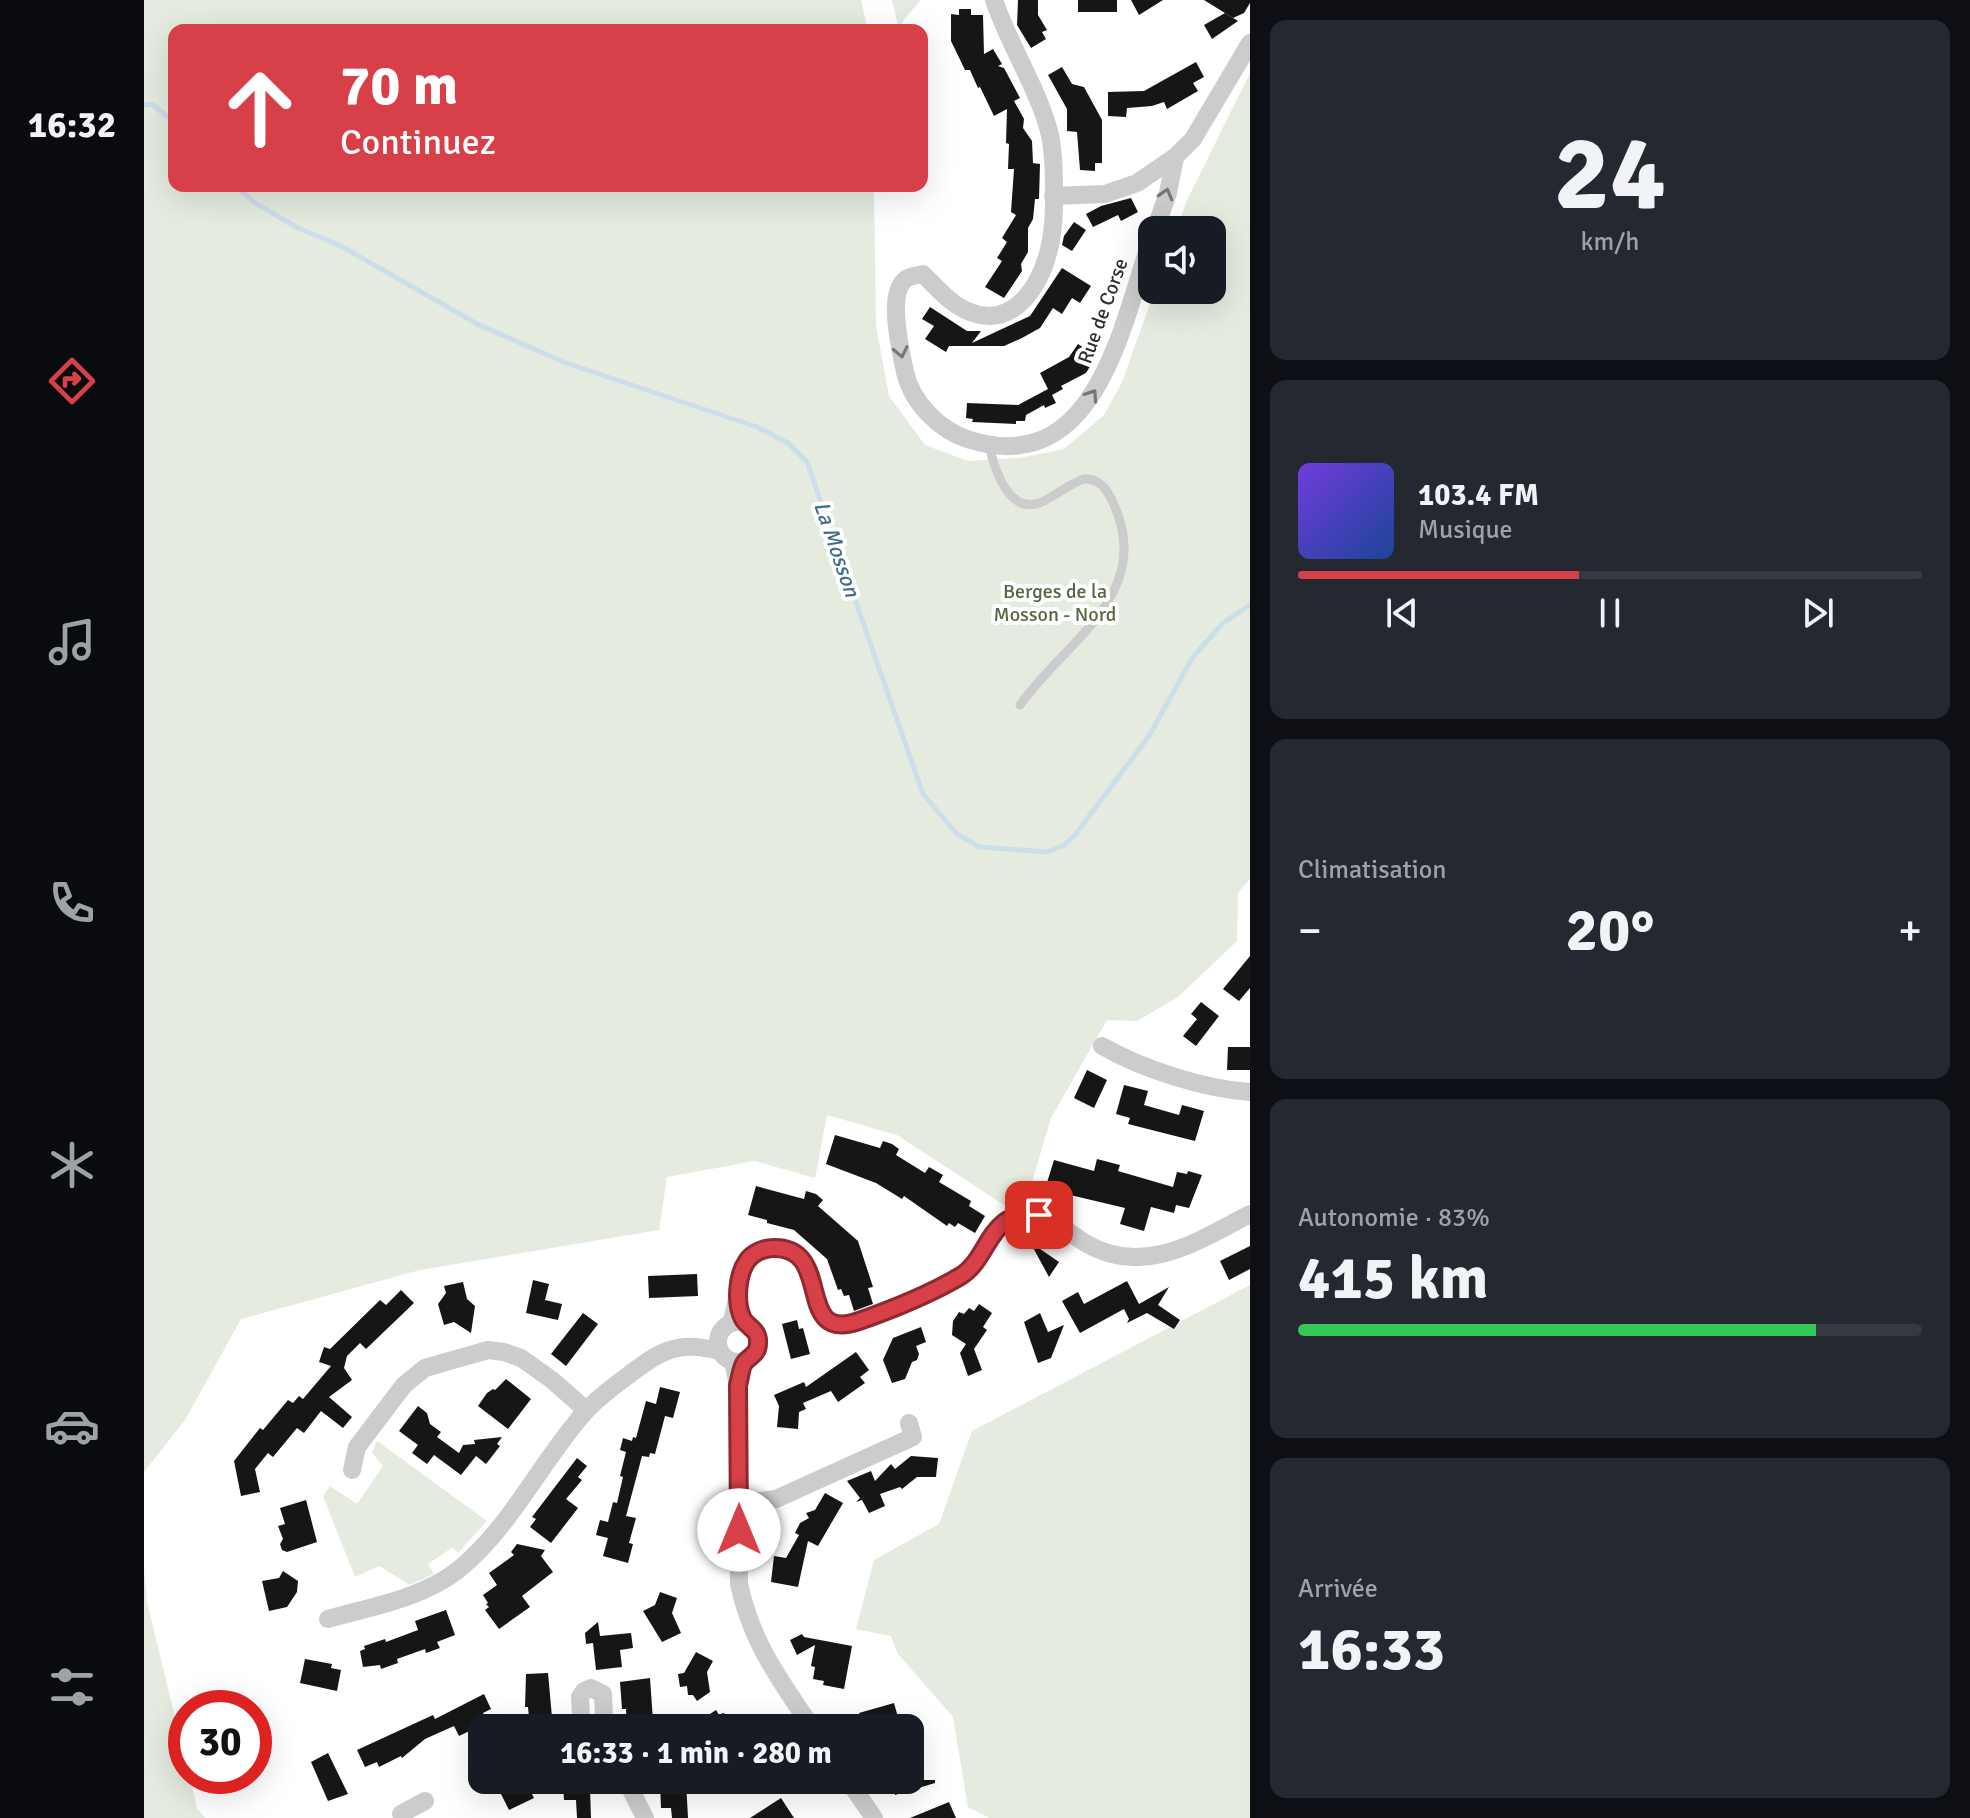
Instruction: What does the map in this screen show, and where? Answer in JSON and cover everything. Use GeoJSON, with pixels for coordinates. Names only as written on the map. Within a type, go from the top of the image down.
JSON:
{"type":"FeatureCollection","features":[{"type":"Feature","properties":{"kind":"street"},"geometry":{"type":"LineString","coordinates":[[994,0],[1007,38],[1045,120],[1050,138],[1053,196],[1105,194],[1137,183],[1175,157],[1193,139],[1250,43]]}},
{"type":"Feature","properties":{"kind":"street"},"geometry":{"type":"LineString","coordinates":[[1160,216],[1175,157]]}},
{"type":"Feature","properties":{"kind":"street","name":"Rue de Corse"},"geometry":{"type":"LineString","coordinates":[[1053,196],[1050,245],[1035,284],[1015,310],[995,318],[970,312],[951,301],[923,274],[907,278],[897,290],[897,332],[907,380],[918,401],[933,418],[961,437],[989,446],[1020,445],[1042,439],[1061,429],[1079,413],[1097,388],[1112,358],[1138,279]]}},
{"type":"Feature","properties":{"kind":"street"},"geometry":{"type":"LineString","coordinates":[[1102,1046],[1131,1062],[1228,1091],[1250,1092]]}},
{"type":"Feature","properties":{"kind":"street"},"geometry":{"type":"LineString","coordinates":[[737,1323],[740,1279],[746,1261],[764,1249],[783,1249],[798,1255],[806,1263],[817,1305],[826,1321],[835,1325],[851,1324],[880,1314],[961,1276],[973,1266],[993,1230],[1027,1213],[1053,1220],[1084,1243],[1106,1254],[1155,1258],[1250,1214]]}},
{"type":"Feature","properties":{"kind":"street"},"geometry":{"type":"LineString","coordinates":[[328,1619],[397,1599],[437,1583],[457,1571],[493,1533],[586,1410],[624,1378],[663,1352],[678,1348],[700,1346],[729,1353],[755,1354],[759,1342],[755,1330],[737,1323],[725,1327],[729,1353],[738,1385],[739,1584],[745,1614],[756,1642],[803,1714]]}},
{"type":"Feature","properties":{"kind":"street"},"geometry":{"type":"LineString","coordinates":[[352,1470],[357,1447],[404,1385],[425,1368],[488,1350],[521,1358],[586,1410]]}},
{"type":"Feature","properties":{"kind":"street"},"geometry":{"type":"LineString","coordinates":[[739,1504],[776,1499],[913,1437],[909,1423]]}},
{"type":"Feature","properties":{"kind":"street"},"geometry":{"type":"LineString","coordinates":[[633,1794],[645,1818]]}},
{"type":"Feature","properties":{"kind":"street"},"geometry":{"type":"LineString","coordinates":[[858,1794],[874,1818]]}},
{"type":"Feature","properties":{"kind":"street"},"geometry":{"type":"LineString","coordinates":[[403,1818],[401,1814],[425,1801]]}},
{"type":"Feature","properties":{"kind":"lane"},"geometry":{"type":"LineString","coordinates":[[989,446],[1000,480],[1011,494],[1028,506],[1041,503],[1084,479],[1100,483],[1106,488],[1120,518],[1124,541],[1123,563],[1117,581],[1095,622],[1035,684],[1020,705]]}},
{"type":"Feature","properties":{"kind":"green space","name":"Berges de la Mosson - Nord"},"geometry":{"type":"Polygon","coordinates":[[[144,0],[861,0],[867,24],[168,24],[168,192],[874,192],[876,326],[889,396],[925,445],[968,461],[1019,458],[1064,449],[1104,415],[1122,382],[1150,304],[1226,304],[1226,216],[1181,216],[1250,73],[1250,879],[1238,893],[1237,941],[1178,997],[1137,1021],[1107,1020],[1051,1118],[1027,1199],[1004,1205],[897,1135],[827,1115],[815,1178],[755,1161],[667,1177],[659,1230],[420,1270],[241,1319],[185,1420],[144,1472],[144,0]]]}},
{"type":"Feature","properties":{"kind":"green space"},"geometry":{"type":"Polygon","coordinates":[[[892,0],[921,0],[902,24],[898,24],[892,0]]]}},
{"type":"Feature","properties":{"kind":"green space"},"geometry":{"type":"Polygon","coordinates":[[[1250,1285],[1250,1818],[989,1818],[968,1807],[953,1717],[898,1654],[891,1636],[856,1629],[874,1560],[939,1524],[972,1431],[1250,1285]]]}},
{"type":"Feature","properties":{"kind":"green space"},"geometry":{"type":"Polygon","coordinates":[[[377,1441],[487,1521],[458,1553],[453,1547],[428,1564],[434,1574],[410,1585],[379,1566],[355,1577],[323,1496],[330,1486],[357,1504],[383,1466],[372,1453],[377,1441]]]}},
{"type":"Feature","properties":{"kind":"green space"},"geometry":{"type":"Polygon","coordinates":[[[144,1570],[147,1602],[168,1690],[168,1794],[194,1794],[197,1808],[205,1818],[144,1818],[144,1570]]]}},
{"type":"Feature","properties":{"kind":"building"},"geometry":{"type":"Polygon","coordinates":[[[1018,0],[1038,0],[1038,15],[1047,30],[1042,32],[1046,39],[1031,48],[1017,25],[1018,0]]]}},
{"type":"Feature","properties":{"kind":"building"},"geometry":{"type":"Polygon","coordinates":[[[1078,0],[1117,0],[1117,12],[1078,12],[1078,0]]]}},
{"type":"Feature","properties":{"kind":"building"},"geometry":{"type":"Polygon","coordinates":[[[1131,0],[1163,0],[1139,15],[1131,0]]]}},
{"type":"Feature","properties":{"kind":"building"},"geometry":{"type":"Polygon","coordinates":[[[1204,0],[1250,0],[1250,3],[1244,13],[1233,18],[1204,0]]]}},
{"type":"Feature","properties":{"kind":"building"},"geometry":{"type":"Polygon","coordinates":[[[959,9],[971,9],[971,15],[983,15],[984,54],[993,49],[1002,64],[998,66],[1004,68],[1020,98],[1014,101],[1024,119],[1023,128],[1032,141],[1033,163],[1040,164],[1039,199],[1035,199],[1033,219],[1028,228],[1028,252],[1021,264],[1022,271],[1004,298],[985,287],[1002,261],[997,258],[1007,242],[1002,238],[1016,215],[1011,212],[1014,169],[1008,169],[1007,109],[994,116],[951,41],[951,14],[959,15],[959,9]]]}},
{"type":"Feature","properties":{"kind":"building"},"geometry":{"type":"Polygon","coordinates":[[[1225,13],[1238,21],[1212,39],[1204,25],[1225,13]]]}},
{"type":"Feature","properties":{"kind":"building"},"geometry":{"type":"Polygon","coordinates":[[[1196,62],[1204,77],[1193,83],[1198,91],[1167,109],[1164,102],[1127,108],[1126,117],[1108,116],[1108,92],[1144,91],[1196,62]]]}},
{"type":"Feature","properties":{"kind":"building"},"geometry":{"type":"Polygon","coordinates":[[[1062,67],[1072,84],[1084,87],[1102,120],[1102,163],[1095,163],[1095,171],[1080,170],[1077,132],[1067,131],[1067,109],[1048,75],[1062,67]]]}},
{"type":"Feature","properties":{"kind":"building"},"geometry":{"type":"Polygon","coordinates":[[[1131,198],[1138,212],[1121,221],[1118,215],[1093,227],[1086,214],[1101,206],[1131,198]]]}},
{"type":"Feature","properties":{"kind":"building"},"geometry":{"type":"Polygon","coordinates":[[[1074,222],[1086,230],[1072,251],[1062,245],[1074,222]]]}},
{"type":"Feature","properties":{"kind":"building"},"geometry":{"type":"Polygon","coordinates":[[[1062,268],[1091,286],[1080,303],[1072,298],[1062,314],[1053,308],[1040,328],[1022,338],[1004,346],[949,346],[946,352],[925,339],[934,326],[922,319],[930,307],[967,331],[981,331],[972,343],[1030,316],[1062,268]]]}},
{"type":"Feature","properties":{"kind":"building"},"geometry":{"type":"Polygon","coordinates":[[[1087,342],[1100,350],[1086,373],[1061,386],[1063,389],[1052,395],[1056,403],[1045,408],[1044,405],[1026,415],[1025,421],[1016,421],[1016,424],[972,422],[973,419],[966,418],[967,403],[1018,405],[1048,389],[1040,373],[1069,357],[1078,344],[1084,348],[1087,342]]]}},
{"type":"Feature","properties":{"kind":"building"},"geometry":{"type":"Polygon","coordinates":[[[1250,956],[1250,988],[1239,1001],[1223,989],[1250,956]]]}},
{"type":"Feature","properties":{"kind":"building"},"geometry":{"type":"Polygon","coordinates":[[[1201,1002],[1219,1016],[1196,1046],[1183,1036],[1197,1019],[1191,1014],[1201,1002]]]}},
{"type":"Feature","properties":{"kind":"building"},"geometry":{"type":"Polygon","coordinates":[[[1228,1047],[1250,1047],[1250,1070],[1227,1070],[1228,1047]]]}},
{"type":"Feature","properties":{"kind":"building"},"geometry":{"type":"Polygon","coordinates":[[[1087,1070],[1107,1080],[1094,1108],[1074,1098],[1087,1070]]]}},
{"type":"Feature","properties":{"kind":"building"},"geometry":{"type":"Polygon","coordinates":[[[1124,1085],[1148,1091],[1144,1105],[1179,1115],[1182,1105],[1204,1111],[1195,1141],[1128,1124],[1130,1118],[1116,1114],[1124,1085]]]}},
{"type":"Feature","properties":{"kind":"building"},"geometry":{"type":"Polygon","coordinates":[[[835,1135],[880,1148],[883,1141],[892,1144],[899,1149],[896,1155],[925,1173],[929,1167],[943,1175],[939,1182],[971,1201],[969,1206],[985,1216],[975,1233],[958,1223],[955,1227],[949,1223],[947,1226],[904,1196],[902,1199],[876,1183],[826,1164],[835,1135]]]}},
{"type":"Feature","properties":{"kind":"building"},"geometry":{"type":"Polygon","coordinates":[[[1097,1159],[1120,1165],[1118,1171],[1173,1187],[1177,1172],[1202,1175],[1189,1208],[1176,1205],[1174,1213],[1151,1207],[1144,1231],[1120,1224],[1125,1208],[1045,1189],[1054,1160],[1094,1171],[1097,1159]]]}},
{"type":"Feature","properties":{"kind":"building"},"geometry":{"type":"Polygon","coordinates":[[[756,1186],[804,1199],[806,1191],[823,1200],[818,1206],[858,1241],[873,1287],[868,1288],[873,1304],[854,1311],[849,1295],[844,1296],[841,1289],[838,1290],[827,1259],[794,1230],[748,1215],[756,1186]]]}},
{"type":"Feature","properties":{"kind":"building"},"geometry":{"type":"Polygon","coordinates":[[[1030,1242],[1059,1262],[1049,1277],[1030,1242]]]}},
{"type":"Feature","properties":{"kind":"building"},"geometry":{"type":"Polygon","coordinates":[[[1250,1246],[1250,1269],[1229,1280],[1220,1261],[1250,1246]]]}},
{"type":"Feature","properties":{"kind":"building"},"geometry":{"type":"Polygon","coordinates":[[[697,1274],[698,1296],[649,1298],[648,1276],[697,1274]]]}},
{"type":"Feature","properties":{"kind":"building"},"geometry":{"type":"Polygon","coordinates":[[[533,1280],[549,1284],[545,1300],[562,1304],[558,1320],[526,1313],[533,1280]]]}},
{"type":"Feature","properties":{"kind":"building"},"geometry":{"type":"Polygon","coordinates":[[[1127,1281],[1139,1304],[1169,1287],[1158,1305],[1180,1320],[1174,1329],[1147,1313],[1127,1323],[1129,1319],[1124,1309],[1080,1333],[1062,1301],[1078,1292],[1084,1304],[1127,1281]]]}},
{"type":"Feature","properties":{"kind":"building"},"geometry":{"type":"Polygon","coordinates":[[[463,1282],[467,1299],[475,1306],[471,1333],[454,1322],[444,1325],[438,1304],[446,1293],[444,1286],[463,1282]]]}},
{"type":"Feature","properties":{"kind":"building"},"geometry":{"type":"Polygon","coordinates":[[[401,1290],[414,1303],[366,1349],[360,1343],[347,1356],[344,1368],[352,1380],[329,1397],[352,1417],[343,1428],[321,1411],[304,1433],[297,1428],[273,1457],[268,1453],[255,1469],[260,1492],[241,1496],[234,1461],[260,1428],[263,1430],[288,1400],[293,1403],[299,1396],[303,1399],[331,1366],[319,1362],[324,1347],[330,1349],[380,1300],[386,1305],[401,1290]]]}},
{"type":"Feature","properties":{"kind":"building"},"geometry":{"type":"Polygon","coordinates":[[[979,1304],[992,1313],[983,1327],[987,1330],[974,1349],[982,1370],[968,1376],[960,1353],[966,1344],[952,1335],[953,1321],[959,1312],[964,1314],[969,1308],[974,1311],[979,1304]]]}},
{"type":"Feature","properties":{"kind":"building"},"geometry":{"type":"Polygon","coordinates":[[[583,1313],[598,1324],[566,1366],[551,1354],[583,1313]]]}},
{"type":"Feature","properties":{"kind":"building"},"geometry":{"type":"Polygon","coordinates":[[[1040,1313],[1048,1332],[1064,1325],[1051,1358],[1038,1363],[1024,1322],[1040,1313]]]}},
{"type":"Feature","properties":{"kind":"building"},"geometry":{"type":"Polygon","coordinates":[[[797,1320],[799,1329],[803,1328],[810,1354],[791,1359],[782,1324],[797,1320]]]}},
{"type":"Feature","properties":{"kind":"building"},"geometry":{"type":"Polygon","coordinates":[[[921,1327],[926,1342],[916,1346],[919,1354],[917,1360],[912,1362],[905,1379],[892,1383],[883,1360],[893,1338],[921,1327]]]}},
{"type":"Feature","properties":{"kind":"building"},"geometry":{"type":"Polygon","coordinates":[[[856,1352],[869,1370],[860,1377],[865,1383],[838,1402],[831,1391],[803,1403],[806,1409],[799,1412],[798,1429],[777,1427],[779,1406],[774,1395],[804,1382],[806,1387],[856,1352]]]}},
{"type":"Feature","properties":{"kind":"building"},"geometry":{"type":"Polygon","coordinates":[[[506,1379],[531,1399],[508,1429],[478,1406],[487,1393],[506,1379]]]}},
{"type":"Feature","properties":{"kind":"building"},"geometry":{"type":"Polygon","coordinates":[[[660,1387],[680,1392],[673,1418],[665,1416],[655,1454],[642,1456],[626,1516],[636,1518],[629,1543],[633,1544],[628,1563],[603,1556],[608,1538],[596,1535],[600,1520],[608,1522],[613,1502],[617,1503],[626,1452],[620,1450],[623,1438],[632,1441],[633,1437],[636,1438],[646,1401],[656,1404],[660,1387]]]}},
{"type":"Feature","properties":{"kind":"building"},"geometry":{"type":"Polygon","coordinates":[[[418,1406],[427,1413],[430,1424],[441,1432],[437,1437],[459,1453],[463,1445],[475,1444],[474,1440],[502,1437],[497,1444],[500,1446],[486,1464],[476,1456],[461,1475],[434,1455],[427,1464],[412,1453],[418,1445],[399,1431],[418,1406]]]}},
{"type":"Feature","properties":{"kind":"building"},"geometry":{"type":"Polygon","coordinates":[[[911,1456],[938,1458],[936,1477],[917,1477],[902,1489],[880,1494],[885,1506],[869,1513],[862,1500],[856,1502],[860,1498],[847,1481],[871,1471],[875,1481],[891,1464],[895,1469],[911,1456]]]}},
{"type":"Feature","properties":{"kind":"building"},"geometry":{"type":"Polygon","coordinates":[[[577,1458],[587,1466],[578,1477],[582,1480],[566,1499],[578,1508],[551,1543],[530,1527],[536,1519],[532,1517],[577,1458]]]}},
{"type":"Feature","properties":{"kind":"building"},"geometry":{"type":"Polygon","coordinates":[[[825,1493],[843,1503],[818,1546],[808,1541],[798,1587],[771,1582],[774,1556],[786,1558],[799,1535],[795,1533],[800,1523],[809,1518],[806,1513],[815,1510],[825,1493]]]}},
{"type":"Feature","properties":{"kind":"building"},"geometry":{"type":"Polygon","coordinates":[[[306,1500],[317,1542],[287,1552],[282,1550],[280,1544],[283,1539],[278,1526],[285,1524],[280,1508],[306,1500]]]}},
{"type":"Feature","properties":{"kind":"building"},"geometry":{"type":"Polygon","coordinates":[[[517,1544],[545,1550],[541,1556],[553,1572],[522,1596],[530,1607],[499,1629],[485,1610],[489,1607],[483,1595],[497,1585],[489,1573],[514,1555],[511,1552],[517,1544]]]}},
{"type":"Feature","properties":{"kind":"building"},"geometry":{"type":"Polygon","coordinates":[[[283,1571],[298,1581],[297,1592],[287,1607],[269,1611],[262,1581],[279,1578],[283,1571]]]}},
{"type":"Feature","properties":{"kind":"building"},"geometry":{"type":"Polygon","coordinates":[[[660,1592],[677,1598],[672,1613],[681,1633],[662,1642],[643,1611],[655,1605],[660,1592]]]}},
{"type":"Feature","properties":{"kind":"building"},"geometry":{"type":"Polygon","coordinates":[[[446,1610],[455,1635],[437,1642],[440,1648],[426,1653],[425,1649],[397,1659],[398,1663],[381,1669],[380,1665],[363,1667],[360,1651],[365,1649],[364,1646],[385,1639],[386,1642],[418,1630],[415,1621],[446,1610]]]}},
{"type":"Feature","properties":{"kind":"building"},"geometry":{"type":"Polygon","coordinates":[[[598,1622],[600,1636],[631,1633],[633,1648],[620,1650],[622,1667],[596,1670],[593,1643],[586,1644],[585,1633],[598,1622]]]}},
{"type":"Feature","properties":{"kind":"building"},"geometry":{"type":"Polygon","coordinates":[[[802,1634],[804,1637],[852,1646],[844,1689],[823,1685],[824,1681],[813,1679],[815,1667],[811,1666],[815,1645],[797,1655],[790,1640],[802,1634]]]}},
{"type":"Feature","properties":{"kind":"building"},"geometry":{"type":"Polygon","coordinates":[[[696,1652],[713,1661],[707,1672],[710,1692],[697,1701],[693,1695],[688,1695],[687,1686],[680,1687],[678,1674],[684,1673],[696,1652]]]}},
{"type":"Feature","properties":{"kind":"building"},"geometry":{"type":"Polygon","coordinates":[[[305,1659],[332,1664],[331,1668],[341,1670],[337,1691],[300,1683],[305,1659]]]}},
{"type":"Feature","properties":{"kind":"building"},"geometry":{"type":"Polygon","coordinates":[[[548,1673],[552,1714],[529,1714],[528,1707],[525,1707],[526,1674],[548,1673]]]}},
{"type":"Feature","properties":{"kind":"building"},"geometry":{"type":"Polygon","coordinates":[[[650,1678],[653,1714],[626,1714],[626,1709],[622,1709],[620,1682],[650,1678]]]}},
{"type":"Feature","properties":{"kind":"building"},"geometry":{"type":"Polygon","coordinates":[[[484,1694],[491,1709],[484,1714],[468,1714],[468,1732],[459,1736],[454,1726],[425,1739],[402,1758],[379,1767],[377,1762],[365,1767],[357,1750],[433,1715],[435,1719],[484,1694]]]}},
{"type":"Feature","properties":{"kind":"building"},"geometry":{"type":"Polygon","coordinates":[[[894,1703],[897,1714],[859,1714],[894,1703]]]}},
{"type":"Feature","properties":{"kind":"building"},"geometry":{"type":"Polygon","coordinates":[[[328,1753],[348,1794],[328,1801],[311,1762],[328,1753]]]}},
{"type":"Feature","properties":{"kind":"building"},"geometry":{"type":"Polygon","coordinates":[[[924,1780],[935,1780],[935,1783],[924,1786],[924,1780]]]}},
{"type":"Feature","properties":{"kind":"building"},"geometry":{"type":"Polygon","coordinates":[[[501,1794],[532,1794],[534,1798],[509,1810],[501,1794]]]}},
{"type":"Feature","properties":{"kind":"building"},"geometry":{"type":"Polygon","coordinates":[[[564,1794],[590,1794],[591,1818],[577,1818],[576,1800],[564,1800],[564,1794]]]}},
{"type":"Feature","properties":{"kind":"building"},"geometry":{"type":"Polygon","coordinates":[[[660,1794],[687,1794],[688,1818],[672,1818],[671,1808],[661,1808],[660,1794]]]}},
{"type":"Feature","properties":{"kind":"building"},"geometry":{"type":"Polygon","coordinates":[[[781,1798],[794,1818],[750,1818],[781,1798]]]}},
{"type":"Feature","properties":{"kind":"building"},"geometry":{"type":"Polygon","coordinates":[[[949,1802],[956,1818],[910,1818],[949,1802]]]}},
{"type":"Feature","properties":{"kind":"waterway","name":"La Mosson"},"geometry":{"type":"LineString","coordinates":[[144,105],[152,104],[168,117]]}},
{"type":"Feature","properties":{"kind":"waterway","name":"La Mosson"},"geometry":{"type":"LineString","coordinates":[[243,192],[255,203],[298,228],[341,246],[479,325],[566,363],[757,427],[788,443],[807,462],[923,794],[957,834],[979,847],[1047,852],[1063,846],[1075,835],[1149,736],[1193,657],[1223,623],[1250,605]]}},
{"type":"Feature","properties":{"kind":"route"},"geometry":{"type":"LineString","coordinates":[[739,1530],[738,1385],[745,1362],[755,1354],[759,1342],[755,1330],[744,1323],[738,1304],[740,1279],[746,1261],[764,1249],[783,1249],[798,1255],[806,1263],[817,1305],[826,1321],[835,1325],[851,1324],[880,1314],[961,1276],[973,1266],[993,1230],[1027,1213],[1039,1215]]}}]}
